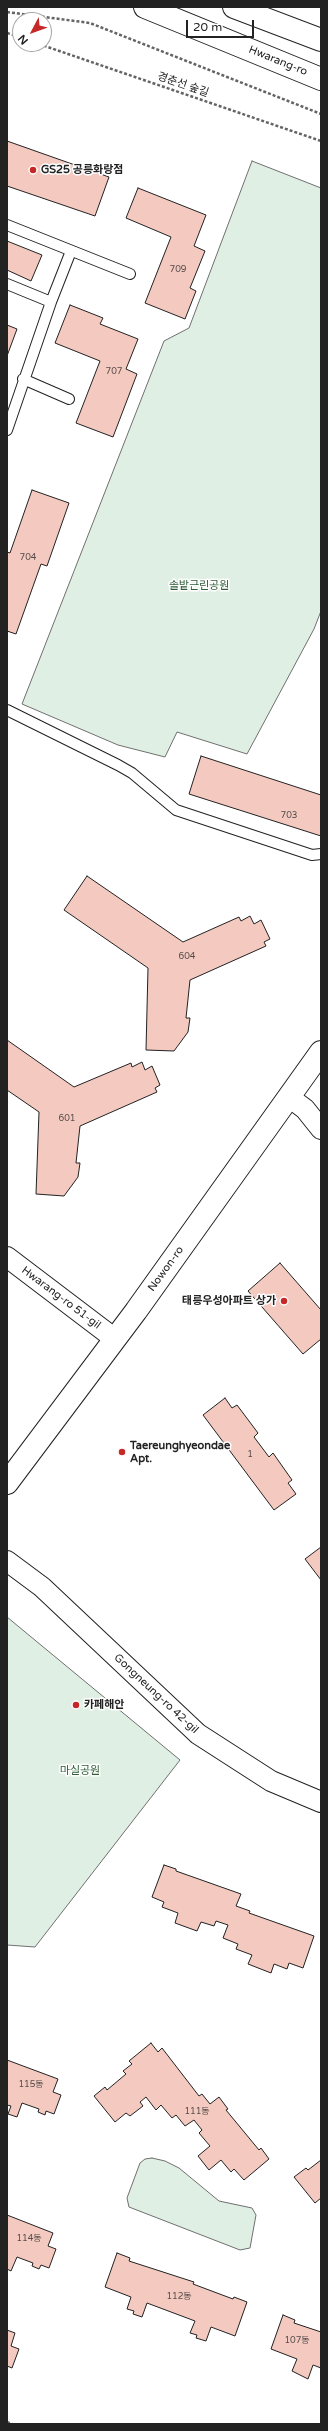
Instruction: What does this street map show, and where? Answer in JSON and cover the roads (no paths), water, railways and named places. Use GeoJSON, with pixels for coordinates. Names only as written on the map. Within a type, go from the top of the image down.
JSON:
{"type":"FeatureCollection","features":[{"type":"Feature","properties":{"kind":"main road","name":"Hwarang-ro"},"geometry":{"type":"LineString","coordinates":[[145,7],[321,79]]}},
{"type":"Feature","properties":{"kind":"main road"},"geometry":{"type":"LineString","coordinates":[[234,7],[321,40]]}},
{"type":"Feature","properties":{"kind":"main road","name":"Nowon-ro"},"geometry":{"type":"LineString","coordinates":[[7,1483],[114,1339],[321,1052]]}},
{"type":"Feature","properties":{"kind":"street"},"geometry":{"type":"LineString","coordinates":[[289,1097],[305,1109],[321,1129]]}},
{"type":"Feature","properties":{"kind":"street","name":"Hwarang-ro 51-gil"},"geometry":{"type":"LineString","coordinates":[[7,1256],[114,1339]]}},
{"type":"Feature","properties":{"kind":"street","name":"Gongneung-ro 42-gil"},"geometry":{"type":"LineString","coordinates":[[7,1561],[42,1588],[198,1734],[271,1781],[321,1802]]}},
{"type":"Feature","properties":{"kind":"lane"},"geometry":{"type":"LineString","coordinates":[[7,225],[130,274]]}},
{"type":"Feature","properties":{"kind":"lane"},"geometry":{"type":"LineString","coordinates":[[7,430],[11,398],[23,379],[71,251]]}},
{"type":"Feature","properties":{"kind":"lane"},"geometry":{"type":"LineString","coordinates":[[7,284],[51,302]]}},
{"type":"Feature","properties":{"kind":"lane"},"geometry":{"type":"LineString","coordinates":[[23,379],[69,398]]}},
{"type":"Feature","properties":{"kind":"lane"},"geometry":{"type":"LineString","coordinates":[[7,710],[132,773],[176,810],[312,855],[321,854]]}},
{"type":"Feature","properties":{"kind":"place","name":"GS25 공릉화랑점"},"geometry":{"type":"Point","coordinates":[33,170]}},
{"type":"Feature","properties":{"kind":"place","name":"태릉우성아파트 상가"},"geometry":{"type":"Point","coordinates":[284,1301]}},
{"type":"Feature","properties":{"kind":"place","name":"Taereunghyeondae Apt."},"geometry":{"type":"Point","coordinates":[122,1452]}},
{"type":"Feature","properties":{"kind":"place","name":"카페해안"},"geometry":{"type":"Point","coordinates":[76,1705]}},
{"type":"Feature","properties":{"kind":"park label","name":"솔밭근린공원"},"geometry":{"type":"Point","coordinates":[199,586]}},
{"type":"Feature","properties":{"kind":"park label","name":"마실공원"},"geometry":{"type":"Point","coordinates":[80,1771]}}]}
